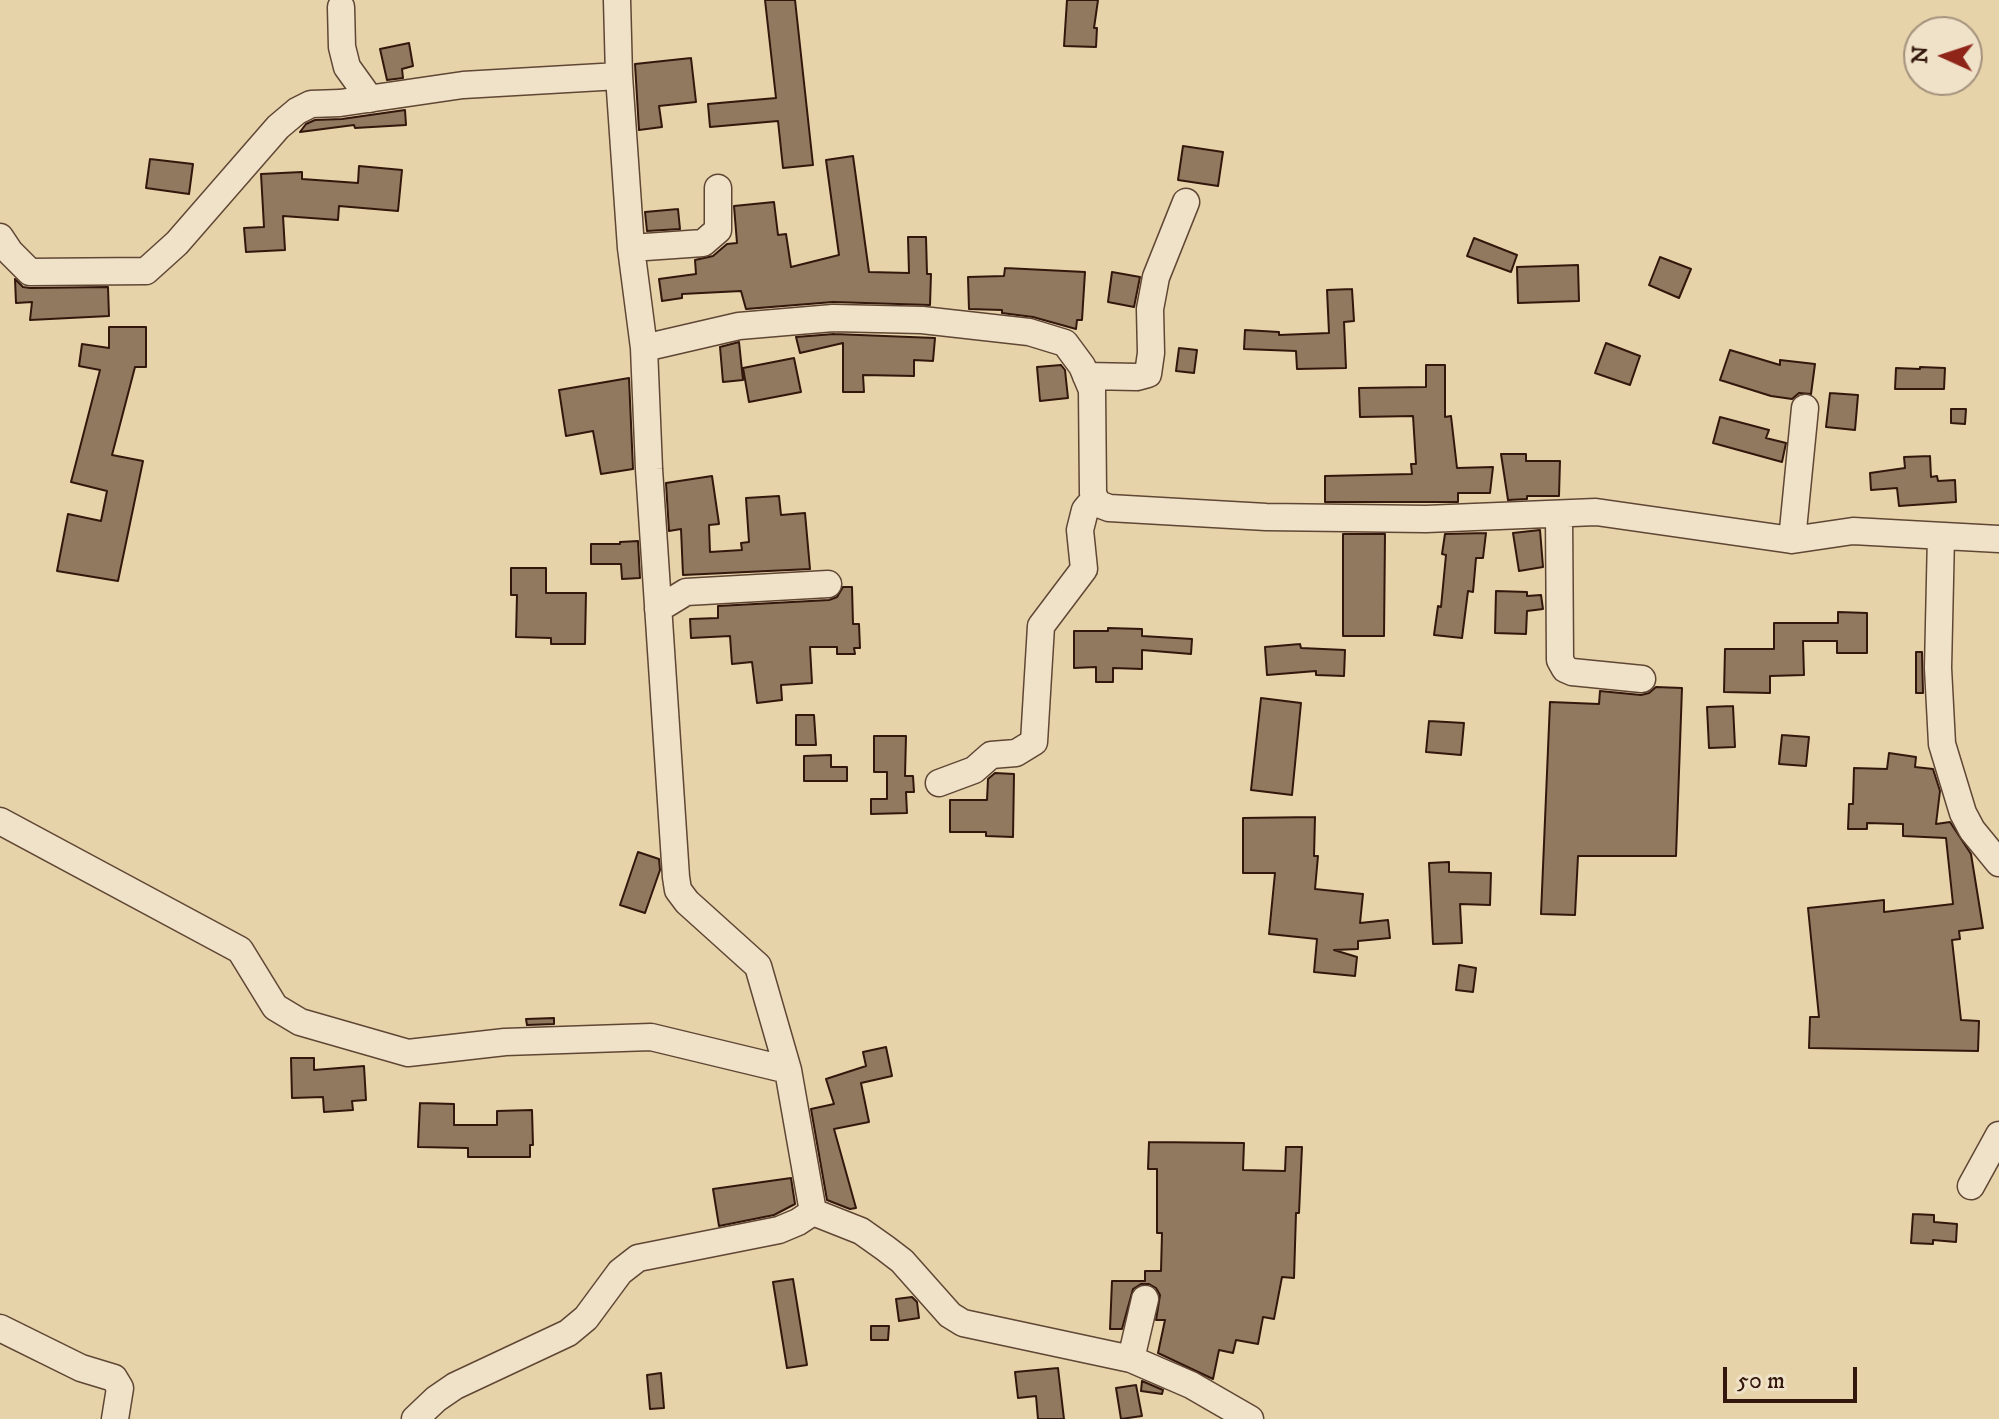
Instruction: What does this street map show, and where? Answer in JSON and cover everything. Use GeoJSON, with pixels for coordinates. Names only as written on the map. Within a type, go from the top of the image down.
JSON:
{"type":"FeatureCollection","features":[{"type":"Feature","properties":{"kind":"street"},"geometry":{"type":"LineString","coordinates":[[617,0],[619,76],[631,248],[644,348],[678,890],[687,902],[758,966],[788,1070],[813,1212]]}},
{"type":"Feature","properties":{"kind":"street"},"geometry":{"type":"LineString","coordinates":[[341,7],[342,47],[347,67],[370,99]]}},
{"type":"Feature","properties":{"kind":"street"},"geometry":{"type":"LineString","coordinates":[[0,272],[146,271],[177,243],[278,127],[311,104],[463,85],[619,76]]}},
{"type":"Feature","properties":{"kind":"street"},"geometry":{"type":"LineString","coordinates":[[631,248],[703,243],[718,230],[718,188]]}},
{"type":"Feature","properties":{"kind":"street"},"geometry":{"type":"LineString","coordinates":[[1086,376],[1137,377],[1148,374],[1150,309],[1156,277],[1186,202]]}},
{"type":"Feature","properties":{"kind":"street"},"geometry":{"type":"LineString","coordinates":[[0,237],[30,272]]}},
{"type":"Feature","properties":{"kind":"street"},"geometry":{"type":"LineString","coordinates":[[644,348],[739,326],[833,318],[922,320],[1029,332],[1065,343],[1092,390],[1095,498],[1096,503],[1109,508],[1266,517],[1426,519],[1596,512],[1792,540],[1853,531],[1999,539]]}},
{"type":"Feature","properties":{"kind":"street"},"geometry":{"type":"LineString","coordinates":[[1792,540],[1805,408]]}},
{"type":"Feature","properties":{"kind":"street"},"geometry":{"type":"LineString","coordinates":[[939,783],[974,770],[991,755],[1016,753],[1034,742],[1041,626],[1084,569],[1080,530],[1085,510],[1095,498]]}},
{"type":"Feature","properties":{"kind":"street"},"geometry":{"type":"LineString","coordinates":[[1559,514],[1560,660],[1565,669],[1572,672],[1642,679]]}},
{"type":"Feature","properties":{"kind":"street"},"geometry":{"type":"LineString","coordinates":[[1941,536],[1938,629],[1942,744],[1963,813],[1972,830],[1999,863]]}},
{"type":"Feature","properties":{"kind":"street"},"geometry":{"type":"LineString","coordinates":[[658,609],[686,592],[828,584]]}},
{"type":"Feature","properties":{"kind":"street"},"geometry":{"type":"LineString","coordinates":[[0,821],[240,950],[275,1007],[300,1022],[408,1053],[505,1042],[651,1037],[788,1070]]}},
{"type":"Feature","properties":{"kind":"street"},"geometry":{"type":"LineString","coordinates":[[1971,1186],[1999,1135]]}},
{"type":"Feature","properties":{"kind":"street"},"geometry":{"type":"LineString","coordinates":[[813,1212],[861,1231],[885,1248],[902,1261],[950,1315],[963,1323],[1131,1359],[1191,1385],[1250,1419]]}},
{"type":"Feature","properties":{"kind":"street"},"geometry":{"type":"LineString","coordinates":[[415,1419],[455,1386],[568,1333],[586,1318],[620,1272],[638,1258],[779,1230],[813,1212]]}},
{"type":"Feature","properties":{"kind":"street"},"geometry":{"type":"LineString","coordinates":[[1131,1359],[1145,1299]]}},
{"type":"Feature","properties":{"kind":"street"},"geometry":{"type":"LineString","coordinates":[[0,1328],[81,1368],[114,1378],[120,1388],[115,1419]]}},
{"type":"Feature","properties":{"kind":"building"},"geometry":{"type":"Polygon","coordinates":[[[765,0],[795,0],[813,165],[783,168],[778,121],[710,127],[708,104],[776,98],[765,0]]]}},
{"type":"Feature","properties":{"kind":"building"},"geometry":{"type":"Polygon","coordinates":[[[1067,0],[1098,0],[1094,28],[1097,28],[1096,47],[1064,46],[1067,0]]]}},
{"type":"Feature","properties":{"kind":"building"},"geometry":{"type":"Polygon","coordinates":[[[409,43],[413,66],[402,69],[403,78],[387,80],[380,49],[409,43]]]}},
{"type":"Feature","properties":{"kind":"building"},"geometry":{"type":"Polygon","coordinates":[[[691,58],[696,102],[659,106],[662,127],[639,130],[635,64],[691,58]]]}},
{"type":"Feature","properties":{"kind":"building"},"geometry":{"type":"Polygon","coordinates":[[[405,110],[406,125],[355,128],[354,125],[300,132],[306,124],[315,120],[405,110]]]}},
{"type":"Feature","properties":{"kind":"building"},"geometry":{"type":"Polygon","coordinates":[[[1183,146],[1223,152],[1218,186],[1178,180],[1183,146]]]}},
{"type":"Feature","properties":{"kind":"building"},"geometry":{"type":"Polygon","coordinates":[[[853,156],[869,272],[909,273],[908,237],[926,237],[927,274],[931,274],[930,305],[833,302],[746,309],[741,291],[682,294],[682,298],[662,301],[659,279],[696,274],[695,260],[713,256],[727,244],[737,243],[734,206],[774,202],[778,235],[786,234],[791,267],[839,255],[826,160],[853,156]]]}},
{"type":"Feature","properties":{"kind":"building"},"geometry":{"type":"Polygon","coordinates":[[[150,159],[193,164],[189,194],[146,188],[150,159]]]}},
{"type":"Feature","properties":{"kind":"building"},"geometry":{"type":"Polygon","coordinates":[[[359,166],[402,170],[398,211],[339,206],[338,220],[283,216],[285,250],[246,252],[244,228],[264,227],[261,174],[302,172],[302,179],[358,183],[359,166]]]}},
{"type":"Feature","properties":{"kind":"building"},"geometry":{"type":"Polygon","coordinates":[[[678,209],[680,229],[647,231],[645,212],[678,209]]]}},
{"type":"Feature","properties":{"kind":"building"},"geometry":{"type":"Polygon","coordinates":[[[1474,238],[1517,255],[1511,272],[1467,256],[1474,238]]]}},
{"type":"Feature","properties":{"kind":"building"},"geometry":{"type":"Polygon","coordinates":[[[1660,257],[1691,269],[1679,298],[1649,285],[1660,257]]]}},
{"type":"Feature","properties":{"kind":"building"},"geometry":{"type":"Polygon","coordinates":[[[1578,265],[1579,301],[1518,303],[1517,267],[1578,265]]]}},
{"type":"Feature","properties":{"kind":"building"},"geometry":{"type":"Polygon","coordinates":[[[1005,268],[1085,272],[1082,320],[1077,320],[1076,329],[1033,317],[1002,313],[1002,310],[969,309],[968,277],[1004,276],[1005,268]]]}},
{"type":"Feature","properties":{"kind":"building"},"geometry":{"type":"Polygon","coordinates":[[[1112,272],[1140,277],[1134,307],[1108,302],[1112,272]]]}},
{"type":"Feature","properties":{"kind":"building"},"geometry":{"type":"Polygon","coordinates":[[[15,279],[23,287],[30,288],[108,287],[109,316],[30,320],[32,302],[16,303],[15,279]]]}},
{"type":"Feature","properties":{"kind":"building"},"geometry":{"type":"Polygon","coordinates":[[[1352,289],[1354,321],[1344,322],[1346,368],[1297,369],[1296,351],[1244,349],[1245,330],[1279,332],[1279,335],[1329,333],[1327,290],[1352,289]]]}},
{"type":"Feature","properties":{"kind":"building"},"geometry":{"type":"Polygon","coordinates":[[[109,327],[146,327],[146,367],[135,367],[112,455],[143,461],[118,581],[57,571],[68,514],[101,521],[107,491],[71,482],[100,370],[79,366],[82,344],[109,348],[109,327]]]}},
{"type":"Feature","properties":{"kind":"building"},"geometry":{"type":"Polygon","coordinates":[[[834,334],[935,338],[933,361],[914,360],[914,376],[863,375],[864,392],[843,392],[843,343],[800,353],[796,337],[834,334]]]}},
{"type":"Feature","properties":{"kind":"building"},"geometry":{"type":"Polygon","coordinates":[[[739,342],[743,380],[723,382],[720,347],[739,342]]]}},
{"type":"Feature","properties":{"kind":"building"},"geometry":{"type":"Polygon","coordinates":[[[1606,343],[1640,356],[1630,385],[1595,373],[1606,343]]]}},
{"type":"Feature","properties":{"kind":"building"},"geometry":{"type":"Polygon","coordinates":[[[1179,348],[1197,350],[1194,373],[1176,371],[1179,348]]]}},
{"type":"Feature","properties":{"kind":"building"},"geometry":{"type":"Polygon","coordinates":[[[1730,350],[1780,365],[1780,360],[1815,364],[1811,394],[1799,393],[1792,399],[1771,396],[1720,380],[1730,350]]]}},
{"type":"Feature","properties":{"kind":"building"},"geometry":{"type":"Polygon","coordinates":[[[794,358],[801,392],[749,402],[743,368],[794,358]]]}},
{"type":"Feature","properties":{"kind":"building"},"geometry":{"type":"Polygon","coordinates":[[[1061,365],[1065,370],[1068,398],[1040,401],[1037,367],[1061,365]]]}},
{"type":"Feature","properties":{"kind":"building"},"geometry":{"type":"Polygon","coordinates":[[[1426,365],[1445,365],[1445,417],[1451,416],[1457,468],[1493,467],[1490,493],[1458,493],[1458,502],[1325,502],[1325,476],[1412,474],[1411,464],[1416,464],[1413,416],[1360,417],[1359,388],[1426,387],[1426,365]]]}},
{"type":"Feature","properties":{"kind":"building"},"geometry":{"type":"Polygon","coordinates":[[[1896,368],[1945,368],[1944,389],[1895,389],[1896,368]]]}},
{"type":"Feature","properties":{"kind":"building"},"geometry":{"type":"Polygon","coordinates":[[[629,378],[633,469],[601,474],[593,431],[566,436],[559,390],[629,378]]]}},
{"type":"Feature","properties":{"kind":"building"},"geometry":{"type":"Polygon","coordinates":[[[1830,393],[1858,395],[1855,430],[1826,427],[1830,393]]]}},
{"type":"Feature","properties":{"kind":"building"},"geometry":{"type":"Polygon","coordinates":[[[1951,409],[1966,409],[1965,424],[1951,423],[1951,409]]]}},
{"type":"Feature","properties":{"kind":"building"},"geometry":{"type":"Polygon","coordinates":[[[1720,417],[1769,430],[1766,438],[1786,443],[1782,462],[1713,443],[1720,417]]]}},
{"type":"Feature","properties":{"kind":"building"},"geometry":{"type":"Polygon","coordinates":[[[1501,454],[1526,454],[1526,461],[1560,461],[1559,496],[1527,496],[1527,499],[1508,500],[1501,454]]]}},
{"type":"Feature","properties":{"kind":"building"},"geometry":{"type":"Polygon","coordinates":[[[1930,456],[1931,477],[1937,476],[1938,481],[1955,480],[1956,502],[1899,506],[1897,488],[1871,490],[1870,473],[1905,468],[1904,457],[1930,456]]]}},
{"type":"Feature","properties":{"kind":"building"},"geometry":{"type":"Polygon","coordinates":[[[712,476],[719,524],[709,525],[710,552],[742,550],[741,543],[749,542],[746,498],[779,496],[781,515],[805,513],[810,569],[683,575],[681,529],[669,531],[666,483],[712,476]]]}},
{"type":"Feature","properties":{"kind":"building"},"geometry":{"type":"Polygon","coordinates":[[[1540,530],[1543,567],[1519,571],[1513,533],[1540,530]]]}},
{"type":"Feature","properties":{"kind":"building"},"geometry":{"type":"Polygon","coordinates":[[[1486,533],[1483,558],[1476,558],[1473,592],[1468,591],[1462,638],[1434,635],[1438,606],[1441,607],[1445,534],[1486,533]]]}},
{"type":"Feature","properties":{"kind":"building"},"geometry":{"type":"Polygon","coordinates":[[[1343,534],[1385,534],[1384,636],[1343,636],[1343,534]]]}},
{"type":"Feature","properties":{"kind":"building"},"geometry":{"type":"Polygon","coordinates":[[[638,541],[640,578],[622,579],[621,564],[591,564],[591,544],[638,541]]]}},
{"type":"Feature","properties":{"kind":"building"},"geometry":{"type":"Polygon","coordinates":[[[511,568],[546,568],[546,593],[586,593],[585,644],[551,644],[551,638],[516,637],[517,595],[511,595],[511,568]]]}},
{"type":"Feature","properties":{"kind":"building"},"geometry":{"type":"Polygon","coordinates":[[[843,587],[852,587],[853,624],[859,624],[860,648],[854,648],[855,654],[837,654],[837,647],[810,647],[812,683],[781,685],[782,700],[757,703],[752,662],[732,664],[730,636],[691,638],[690,619],[718,618],[718,606],[829,600],[837,597],[843,587]]]}},
{"type":"Feature","properties":{"kind":"building"},"geometry":{"type":"Polygon","coordinates":[[[1496,591],[1541,595],[1543,609],[1527,611],[1526,634],[1495,633],[1496,591]]]}},
{"type":"Feature","properties":{"kind":"building"},"geometry":{"type":"Polygon","coordinates":[[[1838,612],[1867,613],[1867,653],[1837,653],[1837,641],[1803,641],[1804,675],[1770,676],[1770,693],[1724,692],[1725,649],[1774,649],[1774,623],[1838,623],[1838,612]]]}},
{"type":"Feature","properties":{"kind":"building"},"geometry":{"type":"Polygon","coordinates":[[[1108,628],[1142,629],[1142,636],[1192,639],[1191,654],[1142,650],[1142,669],[1113,668],[1113,682],[1096,682],[1096,667],[1074,668],[1074,631],[1108,631],[1108,628]]]}},
{"type":"Feature","properties":{"kind":"building"},"geometry":{"type":"Polygon","coordinates":[[[1300,644],[1301,648],[1345,650],[1344,676],[1316,675],[1316,671],[1267,675],[1265,647],[1300,644]]]}},
{"type":"Feature","properties":{"kind":"building"},"geometry":{"type":"Polygon","coordinates":[[[1916,652],[1922,652],[1923,693],[1916,693],[1916,652]]]}},
{"type":"Feature","properties":{"kind":"building"},"geometry":{"type":"Polygon","coordinates":[[[1656,687],[1682,688],[1676,856],[1578,856],[1575,915],[1541,914],[1550,702],[1599,704],[1600,691],[1641,695],[1656,687]]]}},
{"type":"Feature","properties":{"kind":"building"},"geometry":{"type":"Polygon","coordinates":[[[1261,698],[1301,703],[1292,795],[1251,790],[1261,698]]]}},
{"type":"Feature","properties":{"kind":"building"},"geometry":{"type":"Polygon","coordinates":[[[1733,706],[1735,747],[1709,748],[1707,707],[1733,706]]]}},
{"type":"Feature","properties":{"kind":"building"},"geometry":{"type":"Polygon","coordinates":[[[796,715],[814,715],[816,745],[796,745],[796,715]]]}},
{"type":"Feature","properties":{"kind":"building"},"geometry":{"type":"Polygon","coordinates":[[[1429,721],[1464,723],[1461,755],[1426,752],[1429,721]]]}},
{"type":"Feature","properties":{"kind":"building"},"geometry":{"type":"Polygon","coordinates":[[[1782,735],[1809,737],[1806,766],[1779,764],[1782,735]]]}},
{"type":"Feature","properties":{"kind":"building"},"geometry":{"type":"Polygon","coordinates":[[[874,736],[906,736],[905,776],[913,776],[914,792],[906,792],[907,813],[871,814],[871,799],[887,799],[887,772],[874,772],[874,736]]]}},
{"type":"Feature","properties":{"kind":"building"},"geometry":{"type":"Polygon","coordinates":[[[1889,753],[1916,757],[1915,767],[1933,769],[1940,791],[1936,824],[1950,822],[1971,854],[1983,928],[1959,931],[1960,939],[1952,940],[1961,1020],[1979,1021],[1978,1051],[1809,1048],[1810,1017],[1819,1017],[1808,908],[1884,900],[1884,912],[1953,904],[1946,838],[1903,836],[1903,824],[1867,823],[1867,829],[1848,829],[1849,804],[1853,804],[1854,768],[1887,769],[1889,753]]]}},
{"type":"Feature","properties":{"kind":"building"},"geometry":{"type":"Polygon","coordinates":[[[831,755],[831,767],[847,767],[847,781],[804,781],[804,756],[831,755]]]}},
{"type":"Feature","properties":{"kind":"building"},"geometry":{"type":"Polygon","coordinates":[[[995,773],[1014,774],[1013,837],[986,836],[986,832],[950,832],[950,800],[987,800],[988,779],[995,773]]]}},
{"type":"Feature","properties":{"kind":"building"},"geometry":{"type":"Polygon","coordinates":[[[1315,817],[1314,856],[1318,856],[1315,889],[1363,894],[1360,923],[1388,920],[1390,938],[1358,941],[1358,949],[1334,950],[1357,957],[1355,976],[1314,972],[1317,939],[1269,934],[1275,873],[1243,873],[1243,818],[1315,817]]]}},
{"type":"Feature","properties":{"kind":"building"},"geometry":{"type":"Polygon","coordinates":[[[638,852],[659,859],[660,870],[645,913],[620,905],[638,852]]]}},
{"type":"Feature","properties":{"kind":"building"},"geometry":{"type":"Polygon","coordinates":[[[1449,862],[1449,872],[1491,873],[1490,905],[1460,904],[1462,943],[1433,944],[1429,863],[1449,862]]]}},
{"type":"Feature","properties":{"kind":"building"},"geometry":{"type":"Polygon","coordinates":[[[1459,965],[1476,968],[1473,992],[1456,990],[1459,965]]]}},
{"type":"Feature","properties":{"kind":"building"},"geometry":{"type":"Polygon","coordinates":[[[554,1018],[554,1024],[527,1025],[526,1019],[554,1018]]]}},
{"type":"Feature","properties":{"kind":"building"},"geometry":{"type":"Polygon","coordinates":[[[886,1047],[892,1076],[861,1083],[869,1122],[834,1129],[856,1208],[850,1209],[827,1200],[811,1109],[834,1104],[826,1079],[866,1066],[863,1052],[886,1047]]]}},
{"type":"Feature","properties":{"kind":"building"},"geometry":{"type":"Polygon","coordinates":[[[291,1058],[314,1058],[314,1070],[364,1066],[366,1100],[352,1101],[353,1110],[324,1112],[323,1097],[292,1098],[291,1058]]]}},
{"type":"Feature","properties":{"kind":"building"},"geometry":{"type":"Polygon","coordinates":[[[420,1103],[454,1104],[454,1125],[497,1125],[497,1111],[532,1110],[533,1145],[530,1145],[530,1157],[468,1157],[468,1148],[418,1147],[420,1103]]]}},
{"type":"Feature","properties":{"kind":"building"},"geometry":{"type":"Polygon","coordinates":[[[1149,1142],[1244,1143],[1243,1170],[1285,1171],[1286,1147],[1302,1147],[1294,1278],[1282,1277],[1274,1319],[1263,1317],[1258,1344],[1236,1340],[1233,1353],[1219,1350],[1213,1379],[1158,1353],[1165,1320],[1156,1320],[1160,1295],[1149,1284],[1133,1289],[1122,1329],[1110,1329],[1112,1281],[1145,1281],[1145,1271],[1161,1271],[1162,1233],[1157,1233],[1157,1169],[1148,1169],[1149,1142]]]}},
{"type":"Feature","properties":{"kind":"building"},"geometry":{"type":"Polygon","coordinates":[[[791,1178],[795,1204],[774,1215],[719,1226],[713,1189],[791,1178]]]}},
{"type":"Feature","properties":{"kind":"building"},"geometry":{"type":"Polygon","coordinates":[[[1913,1214],[1934,1215],[1934,1222],[1957,1224],[1956,1242],[1933,1240],[1933,1244],[1911,1243],[1913,1214]]]}},
{"type":"Feature","properties":{"kind":"building"},"geometry":{"type":"Polygon","coordinates":[[[793,1279],[807,1365],[787,1368],[773,1282],[793,1279]]]}},
{"type":"Feature","properties":{"kind":"building"},"geometry":{"type":"Polygon","coordinates":[[[912,1297],[917,1302],[919,1318],[899,1321],[896,1299],[912,1297]]]}},
{"type":"Feature","properties":{"kind":"building"},"geometry":{"type":"Polygon","coordinates":[[[871,1326],[889,1326],[888,1340],[871,1340],[871,1326]]]}},
{"type":"Feature","properties":{"kind":"building"},"geometry":{"type":"Polygon","coordinates":[[[1058,1368],[1064,1419],[1038,1419],[1036,1396],[1018,1398],[1015,1372],[1058,1368]]]}},
{"type":"Feature","properties":{"kind":"building"},"geometry":{"type":"Polygon","coordinates":[[[661,1373],[664,1408],[650,1409],[647,1375],[661,1373]]]}},
{"type":"Feature","properties":{"kind":"building"},"geometry":{"type":"Polygon","coordinates":[[[1142,1381],[1163,1390],[1162,1394],[1141,1391],[1142,1381]]]}},
{"type":"Feature","properties":{"kind":"building"},"geometry":{"type":"Polygon","coordinates":[[[1136,1385],[1142,1416],[1121,1419],[1116,1388],[1136,1385]]]}}]}
